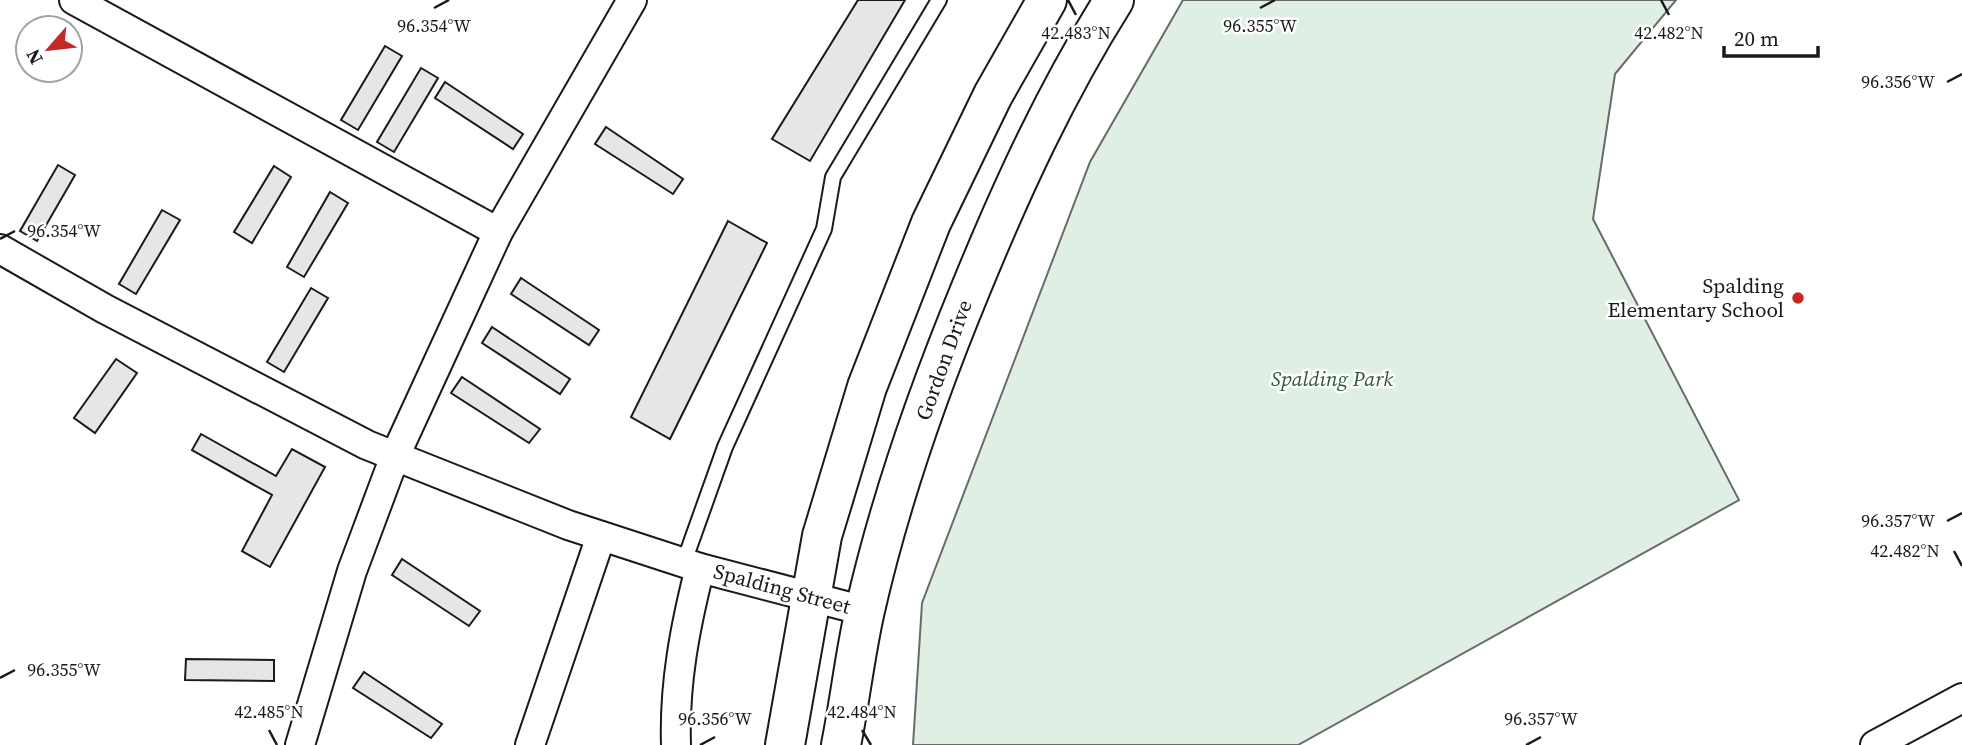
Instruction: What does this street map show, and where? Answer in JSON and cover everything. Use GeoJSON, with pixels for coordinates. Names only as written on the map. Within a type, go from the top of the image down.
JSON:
{"type":"FeatureCollection","features":[{"type":"Feature","properties":{"kind":"main road"},"geometry":{"type":"LineString","coordinates":[[785,745],[822,536],[867,387],[926,236],[993,95],[1047,0]]}},
{"type":"Feature","properties":{"kind":"main road","name":"Gordon Drive"},"geometry":{"type":"LineString","coordinates":[[841,745],[865,611],[892,505],[950,338],[1013,186],[1073,65],[1114,0]]}},
{"type":"Feature","properties":{"kind":"street"},"geometry":{"type":"LineString","coordinates":[[74,0],[498,232]]}},
{"type":"Feature","properties":{"kind":"street"},"geometry":{"type":"LineString","coordinates":[[300,745],[352,571],[395,456],[498,232],[632,0]]}},
{"type":"Feature","properties":{"kind":"street","name":"Spalding Street"},"geometry":{"type":"LineString","coordinates":[[0,249],[105,309],[395,456],[601,536],[692,565],[865,611]]}},
{"type":"Feature","properties":{"kind":"street"},"geometry":{"type":"LineString","coordinates":[[530,745],[601,536]]}},
{"type":"Feature","properties":{"kind":"street"},"geometry":{"type":"LineString","coordinates":[[676,745],[675,699],[692,565]]}},
{"type":"Feature","properties":{"kind":"street"},"geometry":{"type":"LineString","coordinates":[[1875,745],[1962,698]]}},
{"type":"Feature","properties":{"kind":"lane"},"geometry":{"type":"LineString","coordinates":[[692,565],[725,447],[824,229],[832,177],[939,0]]}},
{"type":"Feature","properties":{"kind":"green space","name":"Spalding Park"},"geometry":{"type":"Polygon","coordinates":[[[1183,0],[1676,0],[1615,74],[1593,219],[1739,500],[1298,745],[913,745],[922,603],[1090,162],[1183,0]]]}},
{"type":"Feature","properties":{"kind":"building"},"geometry":{"type":"Polygon","coordinates":[[[858,0],[905,0],[810,161],[772,139],[858,0]]]}},
{"type":"Feature","properties":{"kind":"building"},"geometry":{"type":"Polygon","coordinates":[[[385,46],[402,56],[358,130],[341,120],[385,46]]]}},
{"type":"Feature","properties":{"kind":"building"},"geometry":{"type":"Polygon","coordinates":[[[421,68],[438,78],[394,152],[377,142],[421,68]]]}},
{"type":"Feature","properties":{"kind":"building"},"geometry":{"type":"Polygon","coordinates":[[[445,82],[523,134],[513,149],[435,98],[445,82]]]}},
{"type":"Feature","properties":{"kind":"building"},"geometry":{"type":"Polygon","coordinates":[[[606,127],[683,179],[673,194],[595,144],[606,127]]]}},
{"type":"Feature","properties":{"kind":"building"},"geometry":{"type":"Polygon","coordinates":[[[58,165],[75,175],[37,241],[20,231],[58,165]]]}},
{"type":"Feature","properties":{"kind":"building"},"geometry":{"type":"Polygon","coordinates":[[[274,166],[291,177],[252,243],[234,232],[274,166]]]}},
{"type":"Feature","properties":{"kind":"building"},"geometry":{"type":"Polygon","coordinates":[[[330,192],[348,203],[304,277],[287,267],[330,192]]]}},
{"type":"Feature","properties":{"kind":"building"},"geometry":{"type":"Polygon","coordinates":[[[162,210],[180,220],[136,294],[119,284],[162,210]]]}},
{"type":"Feature","properties":{"kind":"building"},"geometry":{"type":"Polygon","coordinates":[[[728,221],[767,243],[670,439],[631,417],[728,221]]]}},
{"type":"Feature","properties":{"kind":"building"},"geometry":{"type":"Polygon","coordinates":[[[521,278],[599,330],[589,345],[511,294],[521,278]]]}},
{"type":"Feature","properties":{"kind":"building"},"geometry":{"type":"Polygon","coordinates":[[[311,288],[328,298],[284,372],[267,362],[311,288]]]}},
{"type":"Feature","properties":{"kind":"building"},"geometry":{"type":"Polygon","coordinates":[[[492,327],[570,379],[560,394],[482,343],[492,327]]]}},
{"type":"Feature","properties":{"kind":"building"},"geometry":{"type":"Polygon","coordinates":[[[116,359],[137,373],[95,433],[74,418],[116,359]]]}},
{"type":"Feature","properties":{"kind":"building"},"geometry":{"type":"Polygon","coordinates":[[[462,377],[540,429],[529,443],[451,393],[462,377]]]}},
{"type":"Feature","properties":{"kind":"building"},"geometry":{"type":"Polygon","coordinates":[[[201,434],[276,476],[292,449],[325,467],[270,567],[242,551],[272,495],[192,450],[201,434]]]}},
{"type":"Feature","properties":{"kind":"building"},"geometry":{"type":"Polygon","coordinates":[[[402,559],[480,611],[469,626],[392,575],[402,559]]]}},
{"type":"Feature","properties":{"kind":"building"},"geometry":{"type":"Polygon","coordinates":[[[186,659],[274,660],[274,681],[185,680],[186,659]]]}},
{"type":"Feature","properties":{"kind":"building"},"geometry":{"type":"Polygon","coordinates":[[[364,672],[442,724],[431,738],[353,688],[364,672]]]}},
{"type":"Feature","properties":{"kind":"place","name":"Spalding Elementary School"},"geometry":{"type":"Point","coordinates":[1798,298]}}]}
